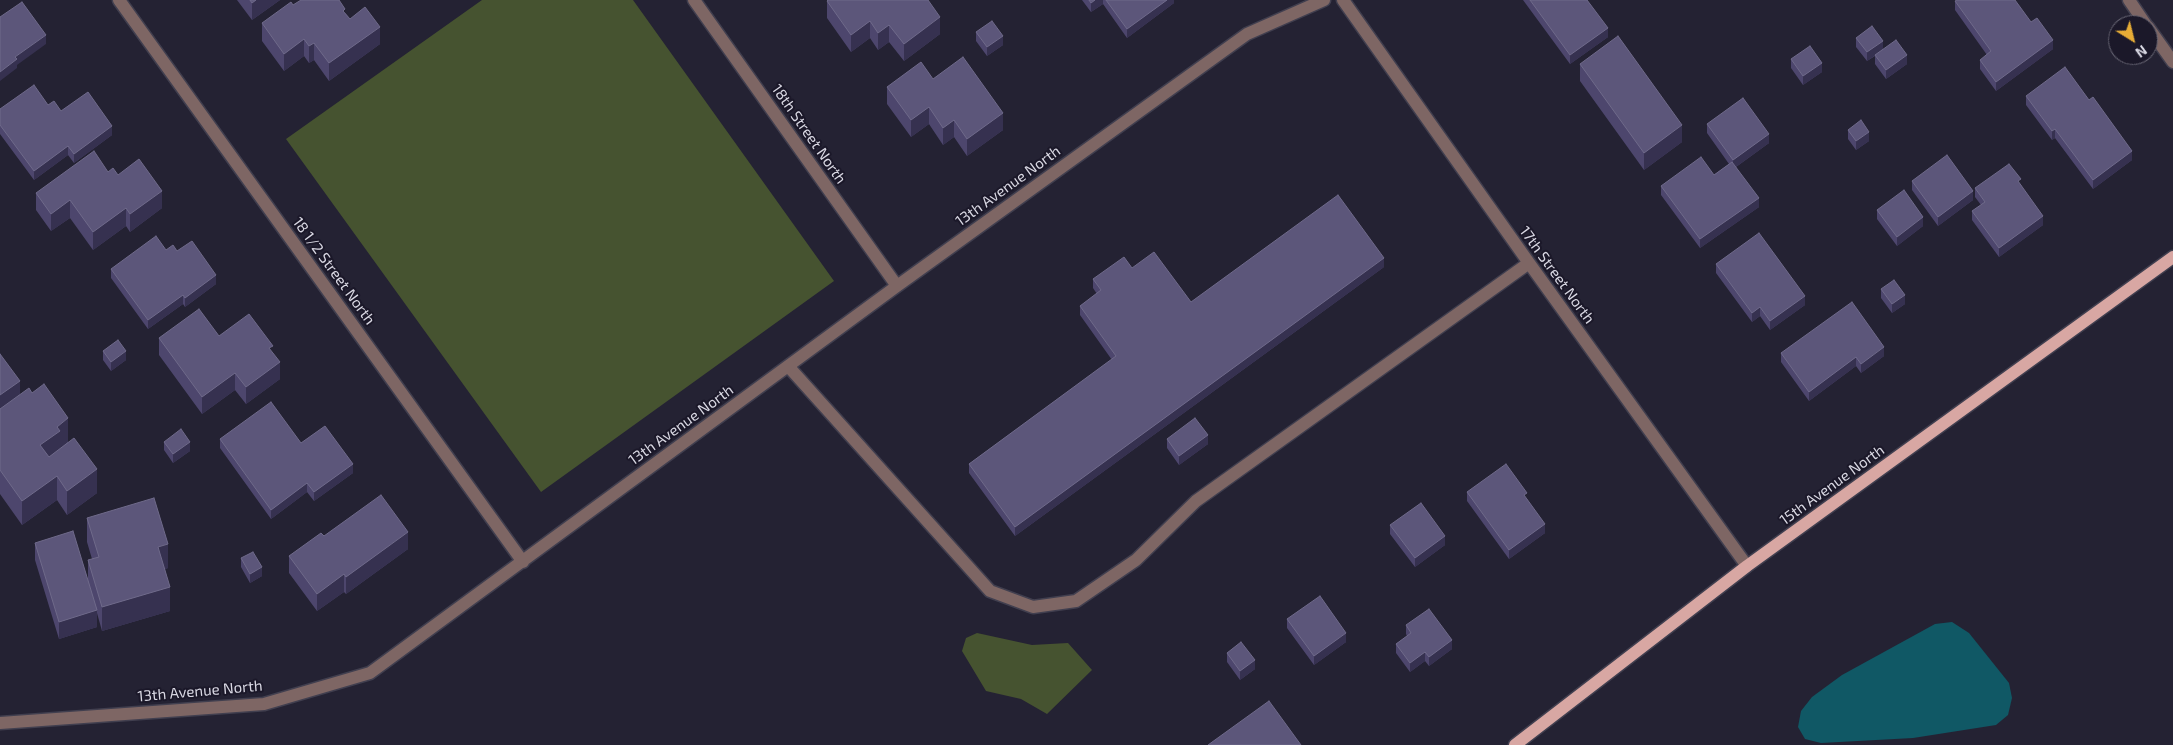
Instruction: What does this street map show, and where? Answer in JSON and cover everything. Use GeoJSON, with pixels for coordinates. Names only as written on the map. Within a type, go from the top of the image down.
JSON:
{"type":"FeatureCollection","features":[{"type":"Feature","properties":{"kind":"main road","name":"15th Avenue North"},"geometry":{"type":"LineString","coordinates":[[1515,745],[1748,566],[2173,257]]}},
{"type":"Feature","properties":{"kind":"street","name":"18 1/2 Street North"},"geometry":{"type":"LineString","coordinates":[[119,0],[523,562]]}},
{"type":"Feature","properties":{"kind":"street","name":"18th Street North"},"geometry":{"type":"LineString","coordinates":[[694,0],[897,286]]}},
{"type":"Feature","properties":{"kind":"street","name":"13th Avenue North"},"geometry":{"type":"LineString","coordinates":[[0,723],[264,704],[370,673],[897,286],[1247,34],[1324,0]]}},
{"type":"Feature","properties":{"kind":"street","name":"17th Street North"},"geometry":{"type":"LineString","coordinates":[[1343,0],[1528,263],[1748,566]]}},
{"type":"Feature","properties":{"kind":"street"},"geometry":{"type":"LineString","coordinates":[[2128,0],[2139,15]]}},
{"type":"Feature","properties":{"kind":"street"},"geometry":{"type":"LineString","coordinates":[[2158,41],[2173,62]]}},
{"type":"Feature","properties":{"kind":"street"},"geometry":{"type":"LineString","coordinates":[[788,366],[990,591],[1033,607],[1076,601],[1136,560],[1196,501],[1528,263]]}},
{"type":"Feature","properties":{"kind":"green space"},"geometry":{"type":"Polygon","coordinates":[[[482,0],[633,0],[834,281],[541,492],[286,139],[482,0]]]}},
{"type":"Feature","properties":{"kind":"green space"},"geometry":{"type":"Polygon","coordinates":[[[977,633],[1032,645],[1068,643],[1092,670],[1047,714],[1021,699],[986,691],[962,651],[966,638],[977,633]]]}},
{"type":"Feature","properties":{"kind":"water"},"geometry":{"type":"Polygon","coordinates":[[[1952,622],[1969,633],[2009,683],[2012,698],[2008,715],[1996,725],[1913,738],[1821,743],[1805,739],[1798,727],[1801,711],[1812,697],[1842,675],[1935,624],[1952,622]]]}},
{"type":"Feature","properties":{"kind":"building"},"geometry":{"type":"Polygon","coordinates":[[[301,0],[339,0],[345,9],[343,11],[350,19],[365,7],[380,27],[329,63],[314,43],[309,46],[304,39],[284,54],[262,23],[291,2],[293,5],[301,0]]]}},
{"type":"Feature","properties":{"kind":"building"},"geometry":{"type":"Polygon","coordinates":[[[828,0],[928,0],[940,17],[904,44],[889,25],[878,33],[870,21],[851,35],[828,0]]]}},
{"type":"Feature","properties":{"kind":"building"},"geometry":{"type":"Polygon","coordinates":[[[1106,0],[1167,0],[1127,29],[1106,0]]]}},
{"type":"Feature","properties":{"kind":"building"},"geometry":{"type":"Polygon","coordinates":[[[1530,0],[1587,0],[1608,28],[1570,55],[1530,0]]]}},
{"type":"Feature","properties":{"kind":"building"},"geometry":{"type":"Polygon","coordinates":[[[2015,0],[2031,22],[2037,18],[2053,40],[1996,82],[1980,60],[1991,51],[1955,1],[2015,0]]]}},
{"type":"Feature","properties":{"kind":"building"},"geometry":{"type":"Polygon","coordinates":[[[22,2],[46,35],[15,57],[17,59],[0,72],[0,17],[22,2]]]}},
{"type":"Feature","properties":{"kind":"building"},"geometry":{"type":"Polygon","coordinates":[[[992,21],[1003,36],[987,47],[976,32],[992,21]]]}},
{"type":"Feature","properties":{"kind":"building"},"geometry":{"type":"Polygon","coordinates":[[[1872,26],[1883,41],[1867,52],[1856,38],[1872,26]]]}},
{"type":"Feature","properties":{"kind":"building"},"geometry":{"type":"Polygon","coordinates":[[[1618,36],[1682,125],[1644,153],[1580,64],[1618,36]]]}},
{"type":"Feature","properties":{"kind":"building"},"geometry":{"type":"Polygon","coordinates":[[[1896,40],[1907,55],[1886,70],[1875,55],[1896,40]]]}},
{"type":"Feature","properties":{"kind":"building"},"geometry":{"type":"Polygon","coordinates":[[[1810,46],[1822,63],[1803,76],[1791,59],[1810,46]]]}},
{"type":"Feature","properties":{"kind":"building"},"geometry":{"type":"Polygon","coordinates":[[[963,57],[1003,113],[967,139],[954,120],[943,128],[929,107],[911,120],[887,87],[921,62],[933,79],[963,57]]]}},
{"type":"Feature","properties":{"kind":"building"},"geometry":{"type":"Polygon","coordinates":[[[2065,67],[2089,100],[2093,97],[2132,151],[2093,180],[2055,129],[2052,131],[2026,96],[2065,67]]]}},
{"type":"Feature","properties":{"kind":"building"},"geometry":{"type":"Polygon","coordinates":[[[34,85],[48,105],[54,101],[61,111],[88,92],[112,126],[74,154],[68,146],[34,171],[0,125],[0,109],[34,85]]]}},
{"type":"Feature","properties":{"kind":"building"},"geometry":{"type":"Polygon","coordinates":[[[1743,98],[1769,134],[1733,160],[1707,124],[1743,98]]]}},
{"type":"Feature","properties":{"kind":"building"},"geometry":{"type":"Polygon","coordinates":[[[1861,120],[1869,132],[1856,141],[1848,130],[1861,120]]]}},
{"type":"Feature","properties":{"kind":"building"},"geometry":{"type":"Polygon","coordinates":[[[94,151],[108,172],[113,168],[118,175],[139,159],[162,191],[130,214],[126,208],[93,232],[70,200],[51,214],[36,193],[94,151]]]}},
{"type":"Feature","properties":{"kind":"building"},"geometry":{"type":"Polygon","coordinates":[[[1947,155],[1973,191],[1938,217],[1912,181],[1947,155]]]}},
{"type":"Feature","properties":{"kind":"building"},"geometry":{"type":"Polygon","coordinates":[[[1701,157],[1714,175],[1732,162],[1759,198],[1700,239],[1661,186],[1701,157]]]}},
{"type":"Feature","properties":{"kind":"building"},"geometry":{"type":"Polygon","coordinates":[[[2009,164],[2021,179],[2018,181],[2043,216],[1999,248],[1972,211],[1985,202],[1975,188],[2009,164]]]}},
{"type":"Feature","properties":{"kind":"building"},"geometry":{"type":"Polygon","coordinates":[[[1904,190],[1923,217],[1897,237],[1877,210],[1904,190]]]}},
{"type":"Feature","properties":{"kind":"building"},"geometry":{"type":"Polygon","coordinates":[[[1338,195],[1384,258],[1015,527],[969,464],[1116,356],[1080,306],[1101,290],[1093,279],[1124,257],[1132,268],[1154,252],[1191,302],[1338,195]]]}},
{"type":"Feature","properties":{"kind":"building"},"geometry":{"type":"Polygon","coordinates":[[[1759,233],[1805,296],[1770,321],[1760,307],[1752,313],[1716,264],[1759,233]]]}},
{"type":"Feature","properties":{"kind":"building"},"geometry":{"type":"Polygon","coordinates":[[[156,236],[166,250],[173,245],[177,251],[192,241],[216,275],[185,298],[183,295],[148,320],[111,269],[156,236]]]}},
{"type":"Feature","properties":{"kind":"building"},"geometry":{"type":"Polygon","coordinates":[[[1894,280],[1905,295],[1892,304],[1881,289],[1894,280]]]}},
{"type":"Feature","properties":{"kind":"building"},"geometry":{"type":"Polygon","coordinates":[[[1852,302],[1884,347],[1861,364],[1856,357],[1809,392],[1781,353],[1852,302]]]}},
{"type":"Feature","properties":{"kind":"building"},"geometry":{"type":"Polygon","coordinates":[[[199,309],[219,336],[249,314],[273,346],[269,348],[280,362],[246,387],[235,373],[202,397],[159,338],[199,309]]]}},
{"type":"Feature","properties":{"kind":"building"},"geometry":{"type":"Polygon","coordinates":[[[118,340],[126,351],[111,362],[103,351],[118,340]]]}},
{"type":"Feature","properties":{"kind":"building"},"geometry":{"type":"Polygon","coordinates":[[[0,354],[20,381],[0,395],[0,354]]]}},
{"type":"Feature","properties":{"kind":"building"},"geometry":{"type":"Polygon","coordinates":[[[44,384],[68,418],[57,427],[60,431],[40,445],[49,457],[74,438],[97,469],[67,491],[57,476],[22,501],[0,470],[0,409],[29,388],[32,393],[44,384]]]}},
{"type":"Feature","properties":{"kind":"building"},"geometry":{"type":"Polygon","coordinates":[[[271,402],[301,443],[325,426],[353,464],[314,492],[307,483],[271,510],[220,439],[271,402]]]}},
{"type":"Feature","properties":{"kind":"building"},"geometry":{"type":"Polygon","coordinates":[[[1195,418],[1208,435],[1179,456],[1167,439],[1195,418]]]}},
{"type":"Feature","properties":{"kind":"building"},"geometry":{"type":"Polygon","coordinates":[[[181,429],[190,442],[173,454],[164,442],[181,429]]]}},
{"type":"Feature","properties":{"kind":"building"},"geometry":{"type":"Polygon","coordinates":[[[1506,464],[1527,493],[1524,495],[1545,524],[1509,550],[1467,492],[1506,464]]]}},
{"type":"Feature","properties":{"kind":"building"},"geometry":{"type":"Polygon","coordinates":[[[381,495],[408,532],[346,577],[344,574],[317,594],[289,556],[321,533],[324,536],[381,495]]]}},
{"type":"Feature","properties":{"kind":"building"},"geometry":{"type":"Polygon","coordinates":[[[154,498],[168,544],[158,547],[170,587],[102,607],[88,560],[99,557],[87,518],[154,498]]]}},
{"type":"Feature","properties":{"kind":"building"},"geometry":{"type":"Polygon","coordinates":[[[1421,503],[1445,536],[1415,558],[1390,525],[1421,503]]]}},
{"type":"Feature","properties":{"kind":"building"},"geometry":{"type":"Polygon","coordinates":[[[73,531],[97,610],[59,622],[35,543],[73,531]]]}},
{"type":"Feature","properties":{"kind":"building"},"geometry":{"type":"Polygon","coordinates":[[[253,552],[262,567],[250,574],[241,558],[253,552]]]}},
{"type":"Feature","properties":{"kind":"building"},"geometry":{"type":"Polygon","coordinates":[[[1320,596],[1346,633],[1314,656],[1287,619],[1320,596]]]}},
{"type":"Feature","properties":{"kind":"building"},"geometry":{"type":"Polygon","coordinates":[[[1429,609],[1452,640],[1429,657],[1425,652],[1410,663],[1396,644],[1411,633],[1406,625],[1429,609]]]}},
{"type":"Feature","properties":{"kind":"building"},"geometry":{"type":"Polygon","coordinates":[[[1241,642],[1255,660],[1240,671],[1227,653],[1241,642]]]}},
{"type":"Feature","properties":{"kind":"building"},"geometry":{"type":"Polygon","coordinates":[[[1269,701],[1301,745],[1208,745],[1269,701]]]}}]}
